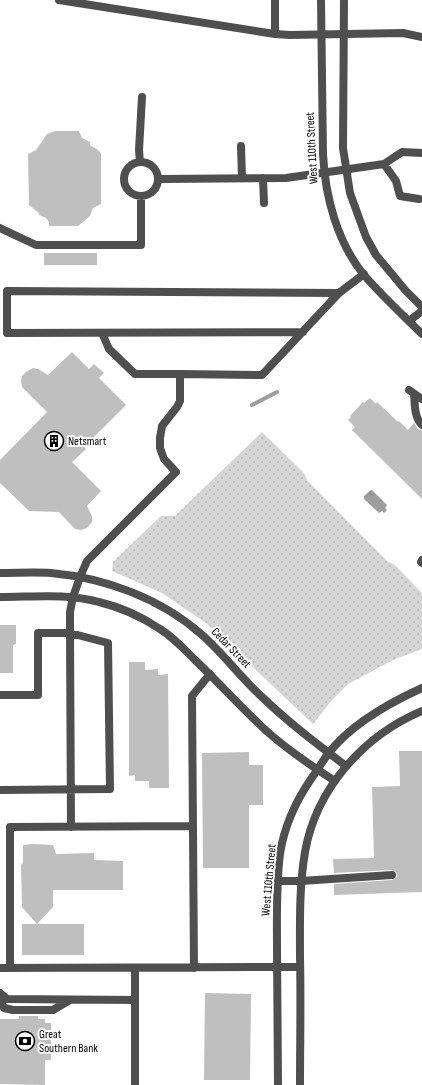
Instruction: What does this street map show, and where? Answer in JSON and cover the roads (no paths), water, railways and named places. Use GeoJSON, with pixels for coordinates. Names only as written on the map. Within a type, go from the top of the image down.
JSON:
{"type":"FeatureCollection","features":[{"type":"Feature","properties":{"kind":"street"},"geometry":{"type":"LineString","coordinates":[[59,0],[276,34],[322,35],[403,33],[422,37]]}},
{"type":"Feature","properties":{"kind":"street"},"geometry":{"type":"LineString","coordinates":[[276,0],[276,34]]}},
{"type":"Feature","properties":{"kind":"street","name":"West 110th Street"},"geometry":{"type":"LineString","coordinates":[[322,0],[322,143],[324,172],[328,197],[341,236],[353,258],[364,274],[422,334]]}},
{"type":"Feature","properties":{"kind":"street"},"geometry":{"type":"LineString","coordinates":[[344,0],[343,148],[350,192],[366,237],[376,255],[406,291],[422,307]]}},
{"type":"Feature","properties":{"kind":"street"},"geometry":{"type":"LineString","coordinates":[[140,162],[139,150],[142,98]]}},
{"type":"Feature","properties":{"kind":"street"},"geometry":{"type":"LineString","coordinates":[[241,146],[242,178]]}},
{"type":"Feature","properties":{"kind":"street"},"geometry":{"type":"LineString","coordinates":[[158,179],[286,178],[384,164],[402,152],[422,153]]}},
{"type":"Feature","properties":{"kind":"street"},"geometry":{"type":"LineString","coordinates":[[140,162],[149,164],[154,168],[157,172],[158,179],[155,189],[151,193],[141,196],[131,192],[127,188],[125,179],[128,170],[140,162]]}},
{"type":"Feature","properties":{"kind":"street"},"geometry":{"type":"LineString","coordinates":[[384,164],[396,181],[400,196],[419,199]]}},
{"type":"Feature","properties":{"kind":"street"},"geometry":{"type":"LineString","coordinates":[[263,178],[264,202]]}},
{"type":"Feature","properties":{"kind":"street"},"geometry":{"type":"LineString","coordinates":[[0,228],[36,246],[141,245],[141,196]]}},
{"type":"Feature","properties":{"kind":"street"},"geometry":{"type":"LineString","coordinates":[[102,333],[109,349],[134,374],[262,375],[339,293],[364,274]]}},
{"type":"Feature","properties":{"kind":"street"},"geometry":{"type":"LineString","coordinates":[[303,332],[4,333],[8,291],[339,293]]}},
{"type":"Feature","properties":{"kind":"street"},"geometry":{"type":"LineString","coordinates":[[409,321],[422,311]]}},
{"type":"Feature","properties":{"kind":"street"},"geometry":{"type":"LineString","coordinates":[[71,827],[70,612],[73,597],[87,561],[176,472],[164,459],[160,448],[160,438],[162,426],[180,401],[180,374]]}},
{"type":"Feature","properties":{"kind":"street"},"geometry":{"type":"LineString","coordinates":[[422,399],[412,392],[416,416],[422,425]]}},
{"type":"Feature","properties":{"kind":"street","name":"Cedar Street"},"geometry":{"type":"LineString","coordinates":[[0,573],[50,573],[80,577],[127,590],[154,602],[201,634],[262,697],[346,766]]}},
{"type":"Feature","properties":{"kind":"street"},"geometry":{"type":"LineString","coordinates":[[0,597],[73,597],[99,602],[135,614],[148,621],[177,642],[259,725],[318,770],[335,781]]}},
{"type":"Feature","properties":{"kind":"street"},"geometry":{"type":"LineString","coordinates":[[0,696],[38,695],[38,633],[70,633],[108,643],[110,789],[0,790]]}},
{"type":"Feature","properties":{"kind":"street"},"geometry":{"type":"LineString","coordinates":[[194,968],[192,696],[210,674]]}},
{"type":"Feature","properties":{"kind":"street","name":"West 110th Street"},"geometry":{"type":"LineString","coordinates":[[278,1085],[278,881],[280,853],[289,822],[301,794],[329,753],[354,728],[375,713],[396,700],[422,688]]}},
{"type":"Feature","properties":{"kind":"street"},"geometry":{"type":"LineString","coordinates":[[300,1085],[301,882],[305,852],[312,821],[324,796],[346,766],[364,748],[397,724],[422,711]]}},
{"type":"Feature","properties":{"kind":"street"},"geometry":{"type":"LineString","coordinates":[[10,968],[10,827],[193,826]]}},
{"type":"Feature","properties":{"kind":"street"},"geometry":{"type":"LineString","coordinates":[[278,881],[301,882],[327,879],[392,876]]}},
{"type":"Feature","properties":{"kind":"street"},"geometry":{"type":"LineString","coordinates":[[0,968],[300,967]]}},
{"type":"Feature","properties":{"kind":"street"},"geometry":{"type":"LineString","coordinates":[[135,968],[135,1085]]}},
{"type":"Feature","properties":{"kind":"street"},"geometry":{"type":"LineString","coordinates":[[0,993],[7,999],[49,998],[71,1000],[135,1000]]}},
{"type":"Feature","properties":{"kind":"street"},"geometry":{"type":"LineString","coordinates":[[0,997],[7,1004],[13,1006],[48,1005],[71,1000]]}},
{"type":"Feature","properties":{"kind":"street"},"geometry":{"type":"LineString","coordinates":[[0,1000],[4,1008],[7,1010],[53,1010],[71,1000]]}},
{"type":"Feature","properties":{"kind":"street"},"geometry":{"type":"LineString","coordinates":[[0,1010],[3,1014],[54,1014],[66,1007],[71,1000]]}},
{"type":"Feature","properties":{"kind":"water"},"geometry":{"type":"Polygon","coordinates":[[[371,490],[387,505],[385,508],[387,510],[384,513],[382,511],[379,513],[364,499],[364,496],[371,490]]]}},
{"type":"Feature","properties":{"kind":"waterway"},"geometry":{"type":"LineString","coordinates":[[252,405],[277,392]]}},
{"type":"Feature","properties":{"kind":"place","name":"Netsmart"},"geometry":{"type":"Point","coordinates":[54,441]}},
{"type":"Feature","properties":{"kind":"place","name":"Great Southern Bank"},"geometry":{"type":"Point","coordinates":[25,1041]}}]}
